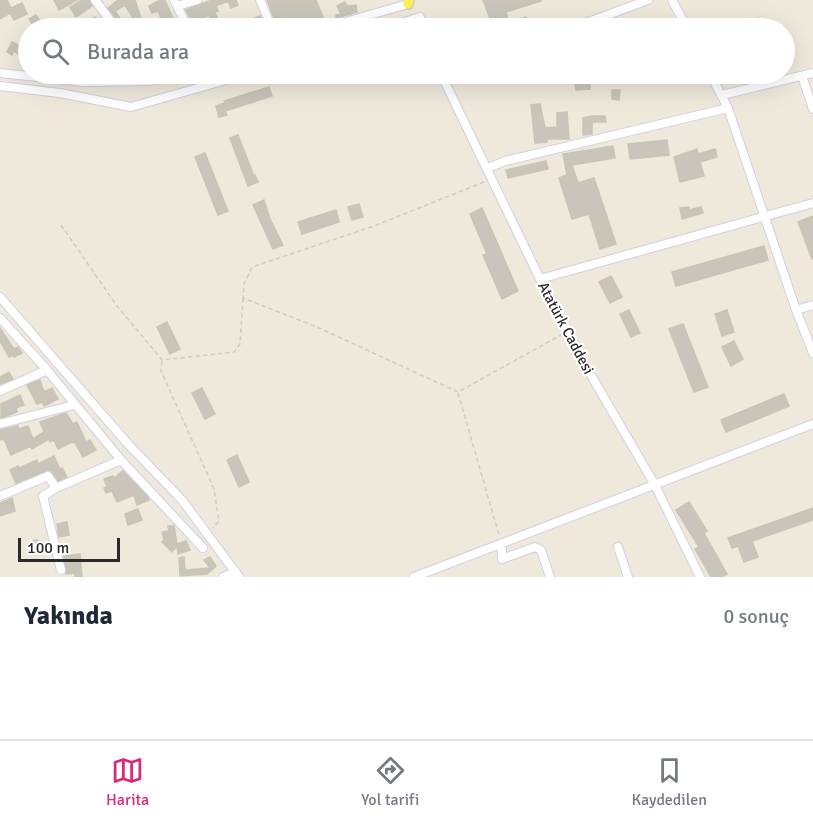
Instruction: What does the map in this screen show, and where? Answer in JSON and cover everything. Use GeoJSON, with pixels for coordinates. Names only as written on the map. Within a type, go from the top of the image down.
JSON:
{"type":"FeatureCollection","features":[{"type":"Feature","properties":{"kind":"street"},"geometry":{"type":"LineString","coordinates":[[95,0],[108,18]]}},
{"type":"Feature","properties":{"kind":"street"},"geometry":{"type":"LineString","coordinates":[[183,18],[176,3],[196,0]]}},
{"type":"Feature","properties":{"kind":"street"},"geometry":{"type":"LineString","coordinates":[[260,0],[268,18]]}},
{"type":"Feature","properties":{"kind":"street"},"geometry":{"type":"LineString","coordinates":[[599,18],[648,0]]}},
{"type":"Feature","properties":{"kind":"street"},"geometry":{"type":"LineString","coordinates":[[672,0],[682,18]]}},
{"type":"Feature","properties":{"kind":"street"},"geometry":{"type":"LineString","coordinates":[[357,18],[409,2]]}},
{"type":"Feature","properties":{"kind":"street"},"geometry":{"type":"LineString","coordinates":[[0,73],[18,75]]}},
{"type":"Feature","properties":{"kind":"street"},"geometry":{"type":"LineString","coordinates":[[795,78],[813,73]]}},
{"type":"Feature","properties":{"kind":"street"},"geometry":{"type":"LineString","coordinates":[[802,76],[813,109]]}},
{"type":"Feature","properties":{"kind":"street"},"geometry":{"type":"LineString","coordinates":[[0,86],[60,93],[131,107],[212,84]]}},
{"type":"Feature","properties":{"kind":"street","name":"Atatürk Caddesi"},"geometry":{"type":"LineString","coordinates":[[446,84],[567,332],[655,485],[700,577]]}},
{"type":"Feature","properties":{"kind":"street"},"geometry":{"type":"LineString","coordinates":[[716,84],[728,108],[796,310],[813,353]]}},
{"type":"Feature","properties":{"kind":"street"},"geometry":{"type":"LineString","coordinates":[[722,95],[768,84]]}},
{"type":"Feature","properties":{"kind":"street"},"geometry":{"type":"LineString","coordinates":[[488,168],[505,161],[728,108]]}},
{"type":"Feature","properties":{"kind":"street"},"geometry":{"type":"LineString","coordinates":[[540,279],[813,203]]}},
{"type":"Feature","properties":{"kind":"street"},"geometry":{"type":"LineString","coordinates":[[0,297],[128,444],[182,500],[237,574],[223,577]]}},
{"type":"Feature","properties":{"kind":"street"},"geometry":{"type":"LineString","coordinates":[[796,310],[813,305]]}},
{"type":"Feature","properties":{"kind":"street"},"geometry":{"type":"LineString","coordinates":[[0,318],[47,370],[121,460],[203,549]]}},
{"type":"Feature","properties":{"kind":"street"},"geometry":{"type":"LineString","coordinates":[[0,391],[47,370]]}},
{"type":"Feature","properties":{"kind":"street"},"geometry":{"type":"LineString","coordinates":[[0,424],[74,405]]}},
{"type":"Feature","properties":{"kind":"street"},"geometry":{"type":"LineString","coordinates":[[414,577],[813,424]]}},
{"type":"Feature","properties":{"kind":"street"},"geometry":{"type":"LineString","coordinates":[[61,570],[43,496],[56,488],[121,460]]}},
{"type":"Feature","properties":{"kind":"street"},"geometry":{"type":"LineString","coordinates":[[0,496],[48,476],[56,488]]}},
{"type":"Feature","properties":{"kind":"street"},"geometry":{"type":"LineString","coordinates":[[502,543],[502,559],[535,547],[541,550],[550,577]]}},
{"type":"Feature","properties":{"kind":"street"},"geometry":{"type":"LineString","coordinates":[[618,547],[628,577]]}},
{"type":"Feature","properties":{"kind":"path"},"geometry":{"type":"LineString","coordinates":[[162,360],[234,352],[240,344],[244,284],[252,267],[374,226],[493,178]]}},
{"type":"Feature","properties":{"kind":"path"},"geometry":{"type":"LineString","coordinates":[[62,225],[117,306],[162,360],[161,371],[214,489],[219,521],[208,534]]}},
{"type":"Feature","properties":{"kind":"path"},"geometry":{"type":"LineString","coordinates":[[243,298],[317,327],[458,392],[502,543]]}},
{"type":"Feature","properties":{"kind":"path"},"geometry":{"type":"LineString","coordinates":[[458,392],[567,332]]}},
{"type":"Feature","properties":{"kind":"building"},"geometry":{"type":"Polygon","coordinates":[[[0,0],[7,0],[11,8],[22,3],[27,14],[14,20],[10,13],[0,19],[0,0]]]}},
{"type":"Feature","properties":{"kind":"building"},"geometry":{"type":"Polygon","coordinates":[[[54,0],[77,0],[59,10],[54,0]]]}},
{"type":"Feature","properties":{"kind":"building"},"geometry":{"type":"Polygon","coordinates":[[[82,0],[89,0],[92,6],[76,17],[70,7],[82,0]]]}},
{"type":"Feature","properties":{"kind":"building"},"geometry":{"type":"Polygon","coordinates":[[[118,0],[135,0],[141,18],[133,18],[125,5],[115,11],[120,18],[116,18],[108,8],[118,0]]]}},
{"type":"Feature","properties":{"kind":"building"},"geometry":{"type":"Polygon","coordinates":[[[165,0],[173,18],[161,18],[158,11],[152,13],[149,6],[165,0]]]}},
{"type":"Feature","properties":{"kind":"building"},"geometry":{"type":"Polygon","coordinates":[[[212,0],[236,0],[238,5],[231,8],[228,1],[216,6],[217,18],[210,18],[209,15],[202,18],[190,18],[186,10],[212,0]]]}},
{"type":"Feature","properties":{"kind":"building"},"geometry":{"type":"Polygon","coordinates":[[[267,0],[316,0],[323,18],[274,18],[267,0]]]}},
{"type":"Feature","properties":{"kind":"building"},"geometry":{"type":"Polygon","coordinates":[[[483,0],[541,0],[506,12],[508,18],[490,18],[483,0]]]}},
{"type":"Feature","properties":{"kind":"building"},"geometry":{"type":"Polygon","coordinates":[[[345,2],[347,6],[356,5],[357,12],[336,18],[336,15],[341,14],[337,6],[345,2]]]}},
{"type":"Feature","properties":{"kind":"building"},"geometry":{"type":"Polygon","coordinates":[[[12,42],[18,45],[18,54],[14,51],[12,55],[7,52],[12,42]]]}},
{"type":"Feature","properties":{"kind":"building"},"geometry":{"type":"Polygon","coordinates":[[[575,84],[590,84],[590,89],[576,90],[575,84]]]}},
{"type":"Feature","properties":{"kind":"building"},"geometry":{"type":"Polygon","coordinates":[[[269,87],[272,96],[225,111],[227,115],[219,117],[216,106],[225,103],[224,101],[269,87]]]}},
{"type":"Feature","properties":{"kind":"building"},"geometry":{"type":"Polygon","coordinates":[[[612,90],[620,90],[619,100],[612,99],[612,90]]]}},
{"type":"Feature","properties":{"kind":"building"},"geometry":{"type":"Polygon","coordinates":[[[540,104],[545,128],[557,127],[557,113],[567,112],[569,139],[547,139],[547,142],[535,143],[531,105],[540,104]]]}},
{"type":"Feature","properties":{"kind":"building"},"geometry":{"type":"Polygon","coordinates":[[[605,116],[606,122],[592,122],[592,134],[583,135],[583,118],[605,116]]]}},
{"type":"Feature","properties":{"kind":"building"},"geometry":{"type":"Polygon","coordinates":[[[238,135],[258,182],[248,186],[230,138],[238,135]]]}},
{"type":"Feature","properties":{"kind":"building"},"geometry":{"type":"Polygon","coordinates":[[[667,140],[669,155],[630,159],[628,144],[667,140]]]}},
{"type":"Feature","properties":{"kind":"building"},"geometry":{"type":"Polygon","coordinates":[[[613,146],[615,158],[572,165],[578,183],[594,178],[616,244],[600,249],[589,214],[572,219],[559,178],[567,175],[563,154],[613,146]]]}},
{"type":"Feature","properties":{"kind":"building"},"geometry":{"type":"Polygon","coordinates":[[[697,149],[698,154],[715,149],[717,157],[700,162],[704,176],[680,182],[674,157],[697,149]]]}},
{"type":"Feature","properties":{"kind":"building"},"geometry":{"type":"Polygon","coordinates":[[[205,153],[228,211],[218,215],[195,157],[205,153]]]}},
{"type":"Feature","properties":{"kind":"building"},"geometry":{"type":"Polygon","coordinates":[[[546,161],[548,169],[508,178],[506,170],[546,161]]]}},
{"type":"Feature","properties":{"kind":"building"},"geometry":{"type":"Polygon","coordinates":[[[264,200],[270,219],[283,245],[273,249],[253,205],[264,200]]]}},
{"type":"Feature","properties":{"kind":"building"},"geometry":{"type":"Polygon","coordinates":[[[359,204],[363,217],[352,220],[348,207],[359,204]]]}},
{"type":"Feature","properties":{"kind":"building"},"geometry":{"type":"Polygon","coordinates":[[[689,207],[689,210],[701,207],[703,213],[682,219],[680,208],[689,207]]]}},
{"type":"Feature","properties":{"kind":"building"},"geometry":{"type":"Polygon","coordinates":[[[482,208],[518,291],[502,299],[483,255],[487,254],[470,214],[482,208]]]}},
{"type":"Feature","properties":{"kind":"building"},"geometry":{"type":"Polygon","coordinates":[[[336,210],[339,222],[302,234],[298,222],[336,210]]]}},
{"type":"Feature","properties":{"kind":"building"},"geometry":{"type":"Polygon","coordinates":[[[813,216],[813,259],[812,259],[798,222],[813,216]]]}},
{"type":"Feature","properties":{"kind":"building"},"geometry":{"type":"Polygon","coordinates":[[[764,246],[768,260],[676,286],[672,272],[764,246]]]}},
{"type":"Feature","properties":{"kind":"building"},"geometry":{"type":"Polygon","coordinates":[[[611,276],[622,297],[610,303],[599,282],[611,276]]]}},
{"type":"Feature","properties":{"kind":"building"},"geometry":{"type":"Polygon","coordinates":[[[629,310],[640,333],[631,337],[620,314],[629,310]]]}},
{"type":"Feature","properties":{"kind":"building"},"geometry":{"type":"Polygon","coordinates":[[[727,310],[734,332],[722,336],[715,314],[727,310]]]}},
{"type":"Feature","properties":{"kind":"building"},"geometry":{"type":"Polygon","coordinates":[[[167,322],[180,349],[170,354],[157,327],[167,322]]]}},
{"type":"Feature","properties":{"kind":"building"},"geometry":{"type":"Polygon","coordinates":[[[683,324],[708,387],[694,392],[669,329],[683,324]]]}},
{"type":"Feature","properties":{"kind":"building"},"geometry":{"type":"Polygon","coordinates":[[[0,328],[14,349],[18,347],[22,353],[9,357],[0,341],[0,328]]]}},
{"type":"Feature","properties":{"kind":"building"},"geometry":{"type":"Polygon","coordinates":[[[734,341],[743,359],[731,366],[722,347],[734,341]]]}},
{"type":"Feature","properties":{"kind":"building"},"geometry":{"type":"Polygon","coordinates":[[[9,372],[13,379],[0,384],[0,377],[9,372]]]}},
{"type":"Feature","properties":{"kind":"building"},"geometry":{"type":"Polygon","coordinates":[[[40,380],[44,392],[52,388],[58,399],[44,406],[42,402],[37,404],[27,385],[40,380]]]}},
{"type":"Feature","properties":{"kind":"building"},"geometry":{"type":"Polygon","coordinates":[[[202,388],[215,414],[205,419],[192,393],[202,388]]]}},
{"type":"Feature","properties":{"kind":"building"},"geometry":{"type":"Polygon","coordinates":[[[784,394],[789,406],[726,432],[721,420],[784,394]]]}},
{"type":"Feature","properties":{"kind":"building"},"geometry":{"type":"Polygon","coordinates":[[[20,395],[24,405],[16,408],[17,412],[1,418],[1,404],[20,395]]]}},
{"type":"Feature","properties":{"kind":"building"},"geometry":{"type":"Polygon","coordinates":[[[66,413],[73,424],[77,422],[86,442],[90,440],[96,450],[83,457],[75,443],[72,442],[58,449],[54,440],[50,442],[49,439],[32,449],[31,446],[11,455],[4,439],[0,440],[0,430],[18,426],[19,429],[28,426],[33,439],[44,432],[40,422],[66,413]]]}},
{"type":"Feature","properties":{"kind":"building"},"geometry":{"type":"Polygon","coordinates":[[[237,455],[249,482],[239,487],[227,460],[237,455]]]}},
{"type":"Feature","properties":{"kind":"building"},"geometry":{"type":"Polygon","coordinates":[[[54,456],[67,477],[58,481],[51,470],[48,470],[16,483],[10,470],[37,460],[38,464],[54,456]]]}},
{"type":"Feature","properties":{"kind":"building"},"geometry":{"type":"Polygon","coordinates":[[[123,471],[149,500],[137,505],[134,495],[117,502],[112,491],[106,493],[104,488],[107,487],[104,479],[113,476],[114,478],[123,471]]]}},
{"type":"Feature","properties":{"kind":"building"},"geometry":{"type":"Polygon","coordinates":[[[12,498],[15,511],[0,516],[0,503],[12,498]]]}},
{"type":"Feature","properties":{"kind":"building"},"geometry":{"type":"Polygon","coordinates":[[[689,502],[707,531],[704,533],[727,574],[722,577],[711,577],[695,549],[699,547],[676,510],[689,502]]]}},
{"type":"Feature","properties":{"kind":"building"},"geometry":{"type":"Polygon","coordinates":[[[813,508],[813,520],[752,541],[758,557],[744,562],[738,546],[732,548],[728,538],[813,508]]]}},
{"type":"Feature","properties":{"kind":"building"},"geometry":{"type":"Polygon","coordinates":[[[138,509],[142,520],[128,525],[125,514],[138,509]]]}},
{"type":"Feature","properties":{"kind":"building"},"geometry":{"type":"Polygon","coordinates":[[[67,522],[69,535],[59,537],[57,524],[67,522]]]}},
{"type":"Feature","properties":{"kind":"building"},"geometry":{"type":"Polygon","coordinates":[[[168,526],[174,526],[177,544],[186,541],[190,550],[178,554],[177,546],[172,552],[162,542],[164,540],[162,532],[169,531],[168,526]]]}},
{"type":"Feature","properties":{"kind":"building"},"geometry":{"type":"Polygon","coordinates":[[[38,540],[41,551],[33,553],[31,541],[38,540]]]}},
{"type":"Feature","properties":{"kind":"building"},"geometry":{"type":"Polygon","coordinates":[[[80,554],[82,577],[75,577],[75,573],[66,574],[64,556],[80,554]]]}},
{"type":"Feature","properties":{"kind":"building"},"geometry":{"type":"Polygon","coordinates":[[[184,557],[185,570],[210,568],[204,560],[210,557],[216,566],[207,574],[180,576],[179,558],[184,557]]]}}]}
